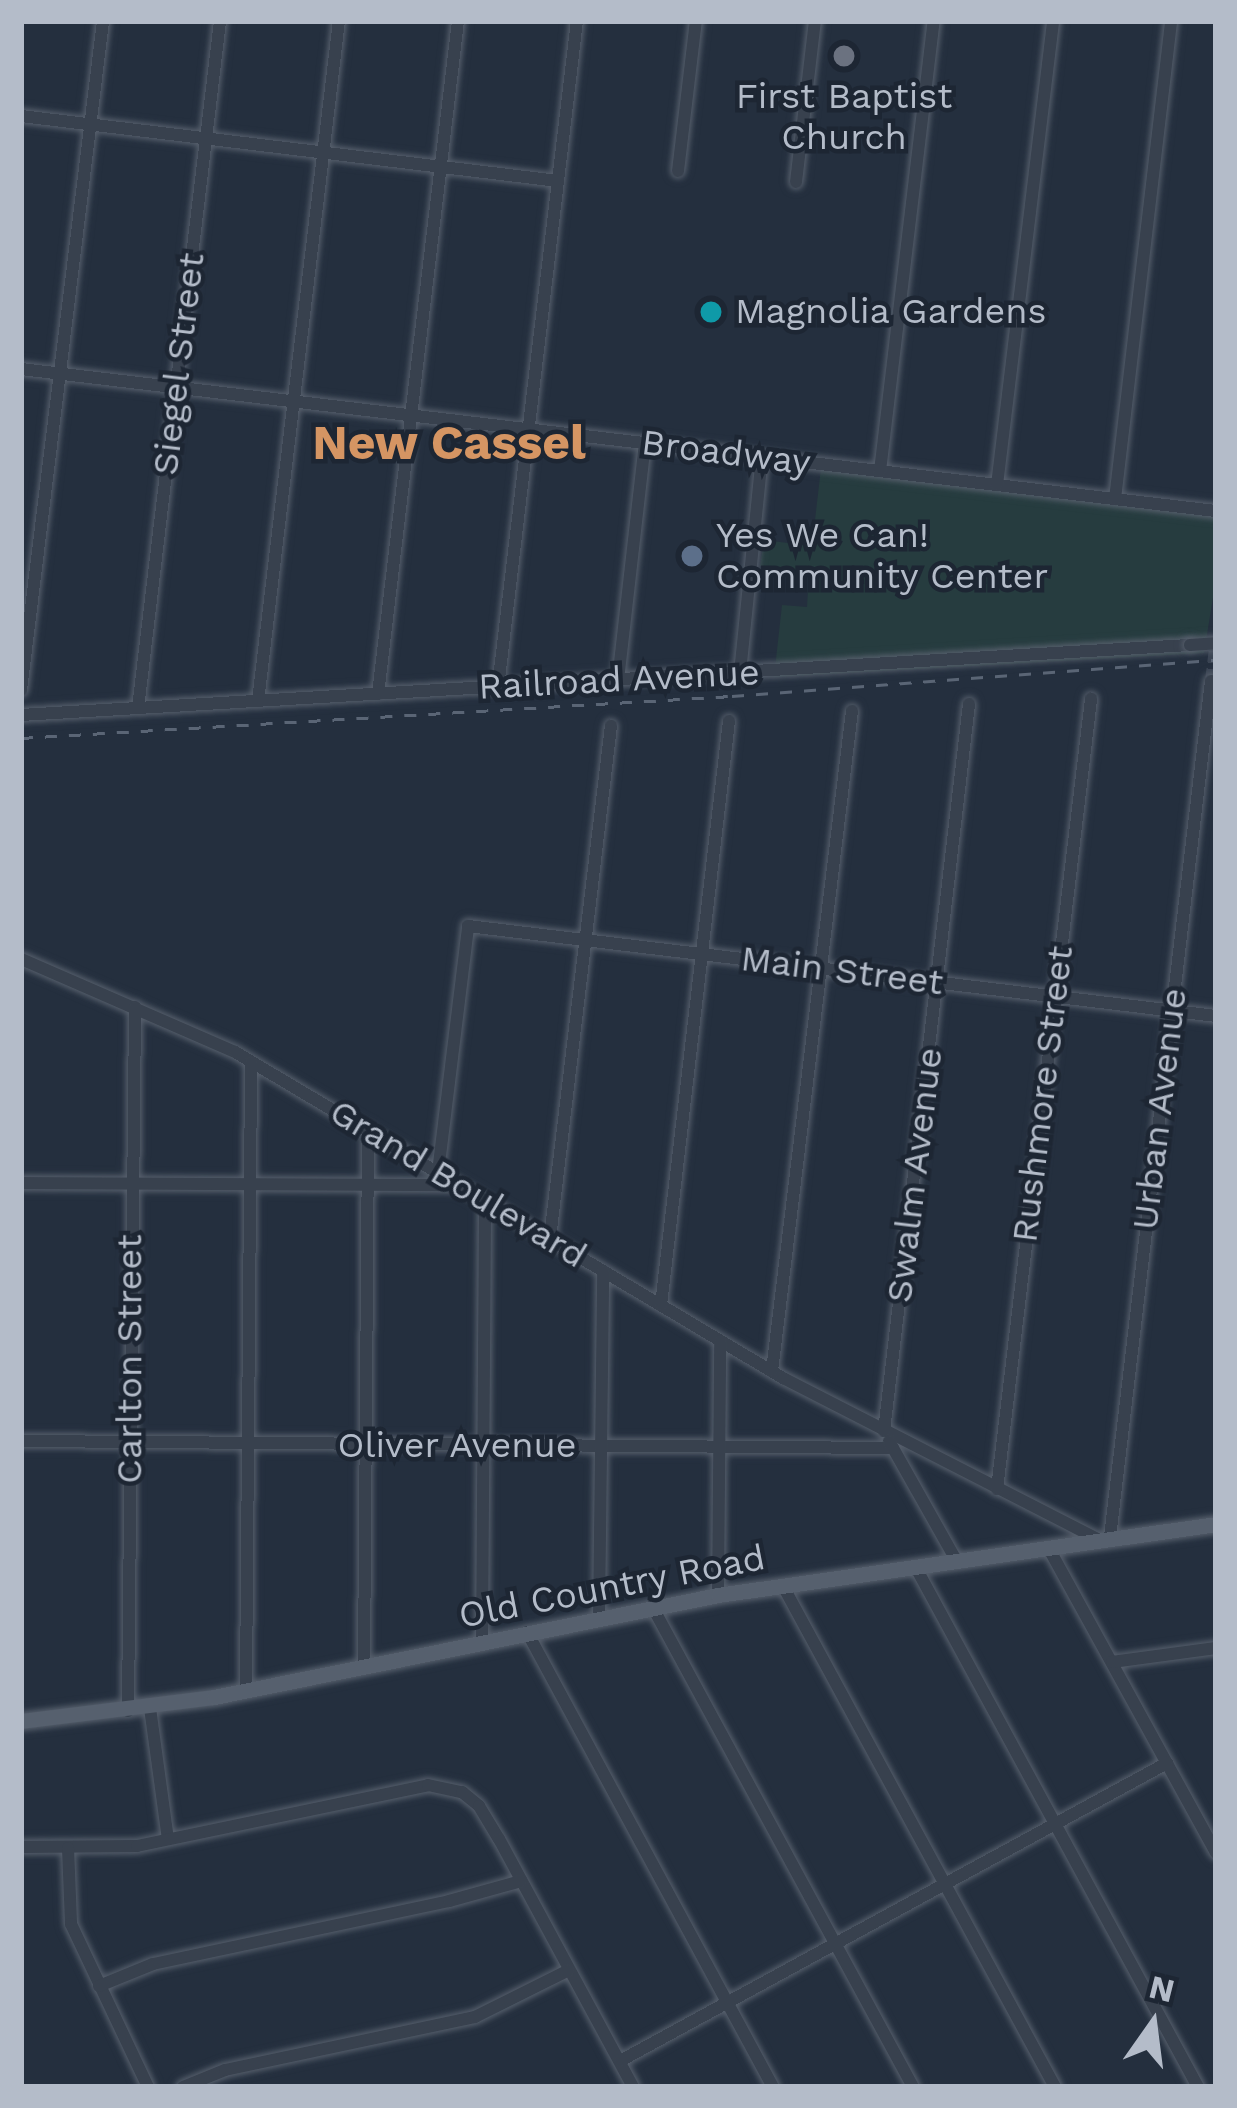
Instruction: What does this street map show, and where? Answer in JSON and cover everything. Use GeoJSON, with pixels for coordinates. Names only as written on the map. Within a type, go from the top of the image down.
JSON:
{"type":"FeatureCollection","features":[{"type":"Feature","properties":{"kind":"main road","name":"Old Country Road"},"geometry":{"type":"LineString","coordinates":[[21,1721],[128,1711],[246,1691],[718,1595],[1216,1524]]}},
{"type":"Feature","properties":{"kind":"street"},"geometry":{"type":"LineString","coordinates":[[21,690],[103,21]]}},
{"type":"Feature","properties":{"kind":"street","name":"Siegel Street"},"geometry":{"type":"LineString","coordinates":[[138,708],[220,21]]}},
{"type":"Feature","properties":{"kind":"street"},"geometry":{"type":"LineString","coordinates":[[258,701],[339,21]]}},
{"type":"Feature","properties":{"kind":"street"},"geometry":{"type":"LineString","coordinates":[[378,694],[458,21]]}},
{"type":"Feature","properties":{"kind":"street"},"geometry":{"type":"LineString","coordinates":[[498,687],[577,21]]}},
{"type":"Feature","properties":{"kind":"street"},"geometry":{"type":"LineString","coordinates":[[678,171],[696,21]]}},
{"type":"Feature","properties":{"kind":"street"},"geometry":{"type":"LineString","coordinates":[[796,182],[815,21]]}},
{"type":"Feature","properties":{"kind":"street"},"geometry":{"type":"LineString","coordinates":[[880,471],[934,21]]}},
{"type":"Feature","properties":{"kind":"street"},"geometry":{"type":"LineString","coordinates":[[997,485],[1053,21]]}},
{"type":"Feature","properties":{"kind":"street"},"geometry":{"type":"LineString","coordinates":[[1114,499],[1172,21]]}},
{"type":"Feature","properties":{"kind":"street"},"geometry":{"type":"LineString","coordinates":[[21,116],[558,182]]}},
{"type":"Feature","properties":{"kind":"street","name":"Broadway"},"geometry":{"type":"LineString","coordinates":[[21,369],[1216,511]]}},
{"type":"Feature","properties":{"kind":"street"},"geometry":{"type":"LineString","coordinates":[[618,680],[645,443]]}},
{"type":"Feature","properties":{"kind":"street"},"geometry":{"type":"LineString","coordinates":[[740,673],[762,457]]}},
{"type":"Feature","properties":{"kind":"street","name":"Railroad Avenue"},"geometry":{"type":"LineString","coordinates":[[21,715],[1216,643]]}},
{"type":"Feature","properties":{"kind":"street","name":"Urban Avenue"},"geometry":{"type":"LineString","coordinates":[[1104,1538],[1211,681]]}},
{"type":"Feature","properties":{"kind":"street","name":"Rushmore Street"},"geometry":{"type":"LineString","coordinates":[[997,1489],[1091,699]]}},
{"type":"Feature","properties":{"kind":"street","name":"Swalm Avenue"},"geometry":{"type":"LineString","coordinates":[[884,1431],[969,704]]}},
{"type":"Feature","properties":{"kind":"street"},"geometry":{"type":"LineString","coordinates":[[772,1371],[852,711]]}},
{"type":"Feature","properties":{"kind":"street"},"geometry":{"type":"LineString","coordinates":[[661,1305],[730,721]]}},
{"type":"Feature","properties":{"kind":"street"},"geometry":{"type":"LineString","coordinates":[[550,1238],[610,726]]}},
{"type":"Feature","properties":{"kind":"street","name":"Main Street"},"geometry":{"type":"LineString","coordinates":[[438,1172],[468,926],[1216,1016]]}},
{"type":"Feature","properties":{"kind":"street","name":"Grand Boulevard"},"geometry":{"type":"LineString","coordinates":[[21,959],[251,1062],[772,1371],[997,1489],[1104,1538]]}},
{"type":"Feature","properties":{"kind":"street","name":"Carlton Street"},"geometry":{"type":"LineString","coordinates":[[128,1711],[134,1007]]}},
{"type":"Feature","properties":{"kind":"street"},"geometry":{"type":"LineString","coordinates":[[246,1691],[251,1062]]}},
{"type":"Feature","properties":{"kind":"street"},"geometry":{"type":"LineString","coordinates":[[364,1666],[368,1130]]}},
{"type":"Feature","properties":{"kind":"street"},"geometry":{"type":"LineString","coordinates":[[21,1183],[460,1185]]}},
{"type":"Feature","properties":{"kind":"street"},"geometry":{"type":"LineString","coordinates":[[482,1641],[485,1201]]}},
{"type":"Feature","properties":{"kind":"street"},"geometry":{"type":"LineString","coordinates":[[599,1616],[603,1271]]}},
{"type":"Feature","properties":{"kind":"street"},"geometry":{"type":"LineString","coordinates":[[718,1595],[720,1341]]}},
{"type":"Feature","properties":{"kind":"street"},"geometry":{"type":"LineString","coordinates":[[884,1431],[956,1560]]}},
{"type":"Feature","properties":{"kind":"street","name":"Oliver Avenue"},"geometry":{"type":"LineString","coordinates":[[21,1441],[893,1448]]}},
{"type":"Feature","properties":{"kind":"street"},"geometry":{"type":"LineString","coordinates":[[1048,1546],[1216,1853]]}},
{"type":"Feature","properties":{"kind":"street"},"geometry":{"type":"LineString","coordinates":[[915,1566],[1198,2087]]}},
{"type":"Feature","properties":{"kind":"street"},"geometry":{"type":"LineString","coordinates":[[783,1586],[1055,2087]]}},
{"type":"Feature","properties":{"kind":"street"},"geometry":{"type":"LineString","coordinates":[[652,1606],[913,2087]]}},
{"type":"Feature","properties":{"kind":"street"},"geometry":{"type":"LineString","coordinates":[[526,1632],[773,2087]]}},
{"type":"Feature","properties":{"kind":"street"},"geometry":{"type":"LineString","coordinates":[[1112,1662],[1216,1648]]}},
{"type":"Feature","properties":{"kind":"street"},"geometry":{"type":"LineString","coordinates":[[150,1708],[168,1839]]}},
{"type":"Feature","properties":{"kind":"street"},"geometry":{"type":"LineString","coordinates":[[620,2061],[1167,1763]]}},
{"type":"Feature","properties":{"kind":"street"},"geometry":{"type":"LineString","coordinates":[[21,1846],[137,1846],[428,1785],[462,1792],[479,1806],[633,2087]]}},
{"type":"Feature","properties":{"kind":"street"},"geometry":{"type":"LineString","coordinates":[[68,1848],[71,1924],[148,2087]]}},
{"type":"Feature","properties":{"kind":"street"},"geometry":{"type":"LineString","coordinates":[[99,1986],[153,1964],[449,1901],[521,1881]]}},
{"type":"Feature","properties":{"kind":"street"},"geometry":{"type":"LineString","coordinates":[[183,2087],[225,2070],[475,2017],[569,1970]]}},
{"type":"Feature","properties":{"kind":"green space"},"geometry":{"type":"Polygon","coordinates":[[[821,468],[1216,516],[1216,579],[1204,653],[774,677],[782,605],[807,607],[809,572],[760,566],[764,540],[812,546],[821,468]]]}},
{"type":"Feature","properties":{"kind":"tunnel"},"geometry":{"type":"LineString","coordinates":[[1211,681],[1216,641]]}},
{"type":"Feature","properties":{"kind":"railway"},"geometry":{"type":"LineString","coordinates":[[21,738],[732,696],[1216,660]]}},
{"type":"Feature","properties":{"kind":"place","name":"First Baptist Church"},"geometry":{"type":"Point","coordinates":[844,56]}},
{"type":"Feature","properties":{"kind":"place","name":"Magnolia Gardens"},"geometry":{"type":"Point","coordinates":[711,312]}},
{"type":"Feature","properties":{"kind":"place","name":"Yes We Can! Community Center"},"geometry":{"type":"Point","coordinates":[692,556]}},
{"type":"Feature","properties":{"kind":"district","name":"New Cassel"},"geometry":{"type":"Point","coordinates":[449,443]}}]}
